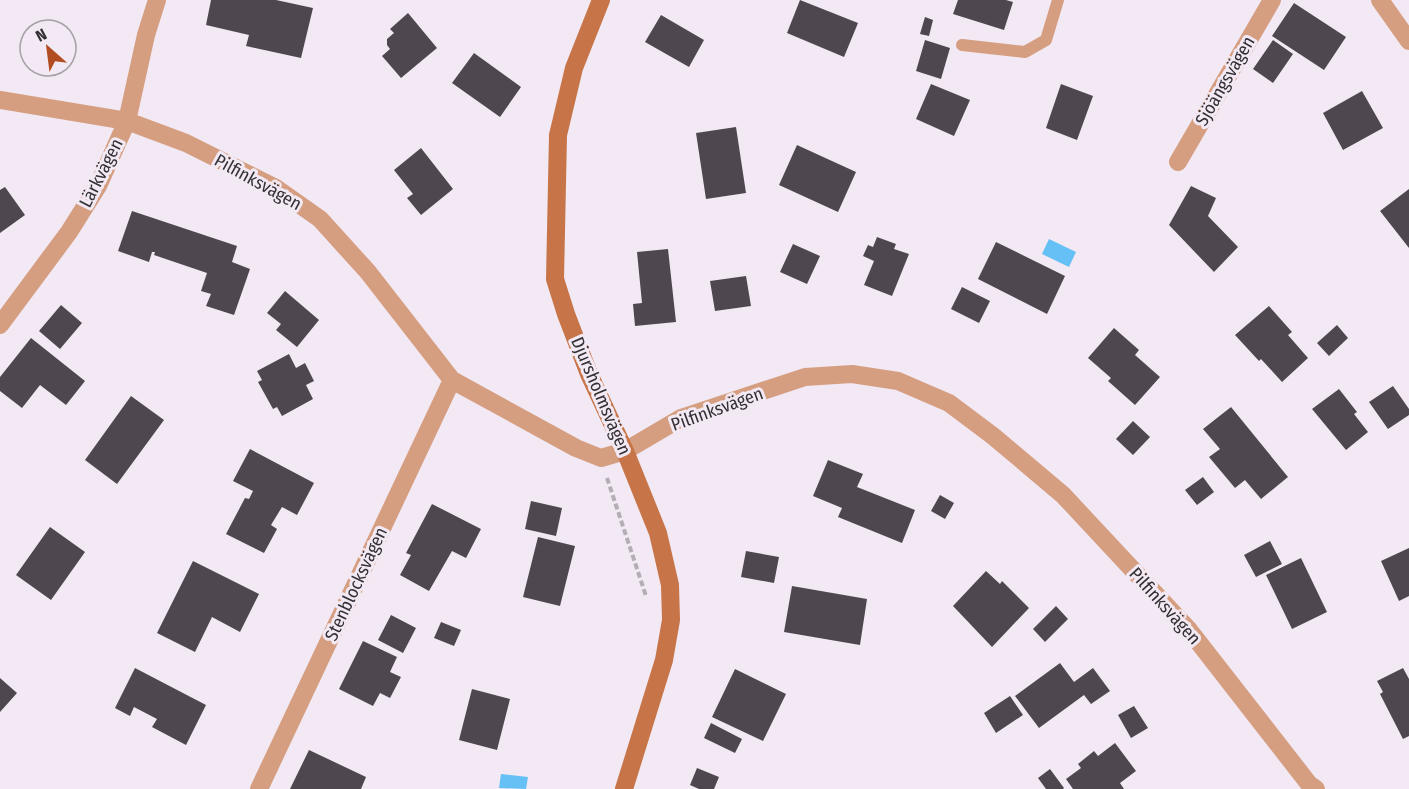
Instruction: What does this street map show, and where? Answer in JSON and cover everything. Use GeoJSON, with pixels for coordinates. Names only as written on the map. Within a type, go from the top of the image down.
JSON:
{"type":"FeatureCollection","features":[{"type":"Feature","properties":{"kind":"street","name":"Lärkvägen"},"geometry":{"type":"LineString","coordinates":[[0,325],[69,232],[98,186],[127,121],[141,54],[157,0]]}},
{"type":"Feature","properties":{"kind":"street","name":"Djursholmsvägen"},"geometry":{"type":"LineString","coordinates":[[601,0],[574,68],[558,135],[555,279],[589,374],[625,452],[657,533],[670,585],[671,620],[664,660],[624,789]]}},
{"type":"Feature","properties":{"kind":"street","name":"Sjöängsvägen"},"geometry":{"type":"LineString","coordinates":[[1178,162],[1272,0]]}},
{"type":"Feature","properties":{"kind":"street"},"geometry":{"type":"LineString","coordinates":[[1380,0],[1409,41]]}},
{"type":"Feature","properties":{"kind":"street","name":"Pilfinksvägen"},"geometry":{"type":"LineString","coordinates":[[0,99],[127,121],[186,143],[276,188],[320,219],[368,272],[452,380],[576,448],[601,458],[625,452],[681,418],[805,378],[852,374],[898,381],[949,404],[993,436],[1064,495],[1189,630],[1311,787]]}},
{"type":"Feature","properties":{"kind":"street","name":"Stenblocksvägen"},"geometry":{"type":"LineString","coordinates":[[259,789],[452,380]]}},
{"type":"Feature","properties":{"kind":"lane"},"geometry":{"type":"LineString","coordinates":[[963,45],[1025,52],[1046,40],[1058,0]]}},
{"type":"Feature","properties":{"kind":"water"},"geometry":{"type":"Polygon","coordinates":[[[1049,239],[1076,252],[1069,267],[1042,254],[1049,239]]]}},
{"type":"Feature","properties":{"kind":"water"},"geometry":{"type":"Polygon","coordinates":[[[501,774],[528,777],[526,789],[499,788],[501,774]]]}},
{"type":"Feature","properties":{"kind":"building"},"geometry":{"type":"Polygon","coordinates":[[[211,0],[276,0],[313,8],[301,58],[246,46],[249,35],[206,25],[211,0]]]}},
{"type":"Feature","properties":{"kind":"building"},"geometry":{"type":"Polygon","coordinates":[[[800,0],[858,23],[844,57],[787,33],[800,0]]]}},
{"type":"Feature","properties":{"kind":"building"},"geometry":{"type":"Polygon","coordinates":[[[958,0],[1013,2],[1004,30],[953,14],[958,0]]]}},
{"type":"Feature","properties":{"kind":"building"},"geometry":{"type":"Polygon","coordinates":[[[1294,3],[1346,37],[1324,70],[1272,36],[1294,3]]]}},
{"type":"Feature","properties":{"kind":"building"},"geometry":{"type":"Polygon","coordinates":[[[408,13],[437,48],[401,78],[382,56],[390,49],[387,39],[394,33],[390,29],[408,13]]]}},
{"type":"Feature","properties":{"kind":"building"},"geometry":{"type":"Polygon","coordinates":[[[661,15],[704,40],[689,67],[645,42],[661,15]]]}},
{"type":"Feature","properties":{"kind":"building"},"geometry":{"type":"Polygon","coordinates":[[[925,17],[933,20],[929,36],[920,34],[925,17]]]}},
{"type":"Feature","properties":{"kind":"building"},"geometry":{"type":"Polygon","coordinates":[[[925,40],[950,48],[941,79],[916,71],[925,40]]]}},
{"type":"Feature","properties":{"kind":"building"},"geometry":{"type":"Polygon","coordinates":[[[1273,40],[1293,54],[1273,83],[1253,69],[1273,40]]]}},
{"type":"Feature","properties":{"kind":"building"},"geometry":{"type":"Polygon","coordinates":[[[474,53],[521,87],[500,117],[452,83],[474,53]]]}},
{"type":"Feature","properties":{"kind":"building"},"geometry":{"type":"Polygon","coordinates":[[[931,84],[970,100],[954,136],[916,119],[931,84]]]}},
{"type":"Feature","properties":{"kind":"building"},"geometry":{"type":"Polygon","coordinates":[[[1061,84],[1093,96],[1077,140],[1046,128],[1061,84]]]}},
{"type":"Feature","properties":{"kind":"building"},"geometry":{"type":"Polygon","coordinates":[[[1362,91],[1383,128],[1343,150],[1323,113],[1362,91]]]}},
{"type":"Feature","properties":{"kind":"building"},"geometry":{"type":"Polygon","coordinates":[[[736,127],[746,193],[706,199],[696,133],[736,127]]]}},
{"type":"Feature","properties":{"kind":"building"},"geometry":{"type":"Polygon","coordinates":[[[797,145],[856,172],[838,212],[779,185],[797,145]]]}},
{"type":"Feature","properties":{"kind":"building"},"geometry":{"type":"Polygon","coordinates":[[[421,148],[453,189],[421,215],[407,198],[413,194],[394,170],[421,148]]]}},
{"type":"Feature","properties":{"kind":"building"},"geometry":{"type":"Polygon","coordinates":[[[1191,186],[1216,198],[1208,216],[1238,247],[1214,272],[1169,225],[1191,186]]]}},
{"type":"Feature","properties":{"kind":"building"},"geometry":{"type":"Polygon","coordinates":[[[5,187],[25,215],[0,233],[0,190],[5,187]]]}},
{"type":"Feature","properties":{"kind":"building"},"geometry":{"type":"Polygon","coordinates":[[[1409,189],[1409,248],[1380,211],[1409,189]]]}},
{"type":"Feature","properties":{"kind":"building"},"geometry":{"type":"Polygon","coordinates":[[[132,211],[237,246],[232,262],[250,269],[234,315],[206,306],[211,294],[201,291],[207,273],[154,255],[155,252],[152,252],[149,262],[118,251],[132,211]]]}},
{"type":"Feature","properties":{"kind":"building"},"geometry":{"type":"Polygon","coordinates":[[[877,237],[896,244],[894,249],[909,254],[892,296],[864,285],[874,261],[863,256],[868,245],[873,247],[877,237]]]}},
{"type":"Feature","properties":{"kind":"building"},"geometry":{"type":"Polygon","coordinates":[[[996,242],[1065,276],[1047,314],[978,279],[996,242]]]}},
{"type":"Feature","properties":{"kind":"building"},"geometry":{"type":"Polygon","coordinates":[[[793,244],[820,256],[807,284],[780,272],[793,244]]]}},
{"type":"Feature","properties":{"kind":"building"},"geometry":{"type":"Polygon","coordinates":[[[668,249],[676,322],[635,326],[633,304],[642,303],[637,252],[668,249]]]}},
{"type":"Feature","properties":{"kind":"building"},"geometry":{"type":"Polygon","coordinates":[[[746,276],[751,306],[715,311],[710,281],[746,276]]]}},
{"type":"Feature","properties":{"kind":"building"},"geometry":{"type":"Polygon","coordinates":[[[962,287],[990,301],[979,323],[951,309],[962,287]]]}},
{"type":"Feature","properties":{"kind":"building"},"geometry":{"type":"Polygon","coordinates":[[[285,291],[319,320],[297,347],[276,330],[281,324],[267,313],[285,291]]]}},
{"type":"Feature","properties":{"kind":"building"},"geometry":{"type":"Polygon","coordinates":[[[61,305],[82,323],[60,349],[39,331],[61,305]]]}},
{"type":"Feature","properties":{"kind":"building"},"geometry":{"type":"Polygon","coordinates":[[[1269,306],[1292,332],[1288,335],[1308,358],[1282,382],[1235,335],[1269,306]]]}},
{"type":"Feature","properties":{"kind":"building"},"geometry":{"type":"Polygon","coordinates":[[[1337,325],[1348,338],[1329,356],[1317,343],[1337,325]]]}},
{"type":"Feature","properties":{"kind":"building"},"geometry":{"type":"Polygon","coordinates":[[[1114,328],[1139,350],[1135,355],[1160,377],[1135,405],[1108,381],[1111,378],[1088,358],[1114,328]]]}},
{"type":"Feature","properties":{"kind":"building"},"geometry":{"type":"Polygon","coordinates":[[[31,338],[85,381],[66,405],[40,385],[22,408],[0,391],[0,377],[31,338]]]}},
{"type":"Feature","properties":{"kind":"building"},"geometry":{"type":"Polygon","coordinates":[[[289,354],[296,368],[305,363],[314,381],[306,385],[313,399],[282,416],[277,407],[273,409],[258,382],[262,380],[257,371],[289,354]]]}},
{"type":"Feature","properties":{"kind":"building"},"geometry":{"type":"Polygon","coordinates":[[[1393,386],[1409,409],[1409,415],[1388,429],[1369,402],[1393,386]]]}},
{"type":"Feature","properties":{"kind":"building"},"geometry":{"type":"Polygon","coordinates":[[[1339,389],[1357,412],[1354,414],[1368,432],[1346,450],[1312,409],[1339,389]]]}},
{"type":"Feature","properties":{"kind":"building"},"geometry":{"type":"Polygon","coordinates":[[[131,396],[164,420],[117,484],[85,460],[131,396]]]}},
{"type":"Feature","properties":{"kind":"building"},"geometry":{"type":"Polygon","coordinates":[[[1231,407],[1288,477],[1261,499],[1245,480],[1235,488],[1209,457],[1220,449],[1203,429],[1231,407]]]}},
{"type":"Feature","properties":{"kind":"building"},"geometry":{"type":"Polygon","coordinates":[[[1133,421],[1150,437],[1133,455],[1116,439],[1133,421]]]}},
{"type":"Feature","properties":{"kind":"building"},"geometry":{"type":"Polygon","coordinates":[[[250,449],[314,483],[297,515],[282,507],[271,525],[277,529],[264,553],[226,534],[245,498],[249,499],[253,491],[233,481],[250,449]]]}},
{"type":"Feature","properties":{"kind":"building"},"geometry":{"type":"Polygon","coordinates":[[[828,460],[863,474],[857,487],[915,510],[902,543],[838,517],[842,508],[813,496],[828,460]]]}},
{"type":"Feature","properties":{"kind":"building"},"geometry":{"type":"Polygon","coordinates":[[[1203,477],[1214,492],[1197,505],[1185,490],[1203,477]]]}},
{"type":"Feature","properties":{"kind":"building"},"geometry":{"type":"Polygon","coordinates":[[[940,495],[954,503],[945,519],[931,511],[940,495]]]}},
{"type":"Feature","properties":{"kind":"building"},"geometry":{"type":"Polygon","coordinates":[[[531,501],[562,508],[556,536],[525,529],[531,501]]]}},
{"type":"Feature","properties":{"kind":"building"},"geometry":{"type":"Polygon","coordinates":[[[432,504],[481,529],[466,558],[452,551],[429,591],[400,575],[411,555],[406,553],[432,504]]]}},
{"type":"Feature","properties":{"kind":"building"},"geometry":{"type":"Polygon","coordinates":[[[50,527],[85,552],[51,600],[16,575],[50,527]]]}},
{"type":"Feature","properties":{"kind":"building"},"geometry":{"type":"Polygon","coordinates":[[[538,537],[575,546],[560,606],[523,597],[538,537]]]}},
{"type":"Feature","properties":{"kind":"building"},"geometry":{"type":"Polygon","coordinates":[[[1270,541],[1282,564],[1256,577],[1244,555],[1270,541]]]}},
{"type":"Feature","properties":{"kind":"building"},"geometry":{"type":"Polygon","coordinates":[[[1409,548],[1409,596],[1399,601],[1381,561],[1409,548]]]}},
{"type":"Feature","properties":{"kind":"building"},"geometry":{"type":"Polygon","coordinates":[[[746,551],[779,557],[774,583],[741,577],[746,551]]]}},
{"type":"Feature","properties":{"kind":"building"},"geometry":{"type":"Polygon","coordinates":[[[1301,558],[1327,612],[1292,629],[1266,575],[1301,558]]]}},
{"type":"Feature","properties":{"kind":"building"},"geometry":{"type":"Polygon","coordinates":[[[193,561],[259,594],[240,632],[212,617],[195,652],[157,633],[193,561]]]}},
{"type":"Feature","properties":{"kind":"building"},"geometry":{"type":"Polygon","coordinates":[[[986,571],[1000,584],[1002,581],[1029,608],[992,647],[953,606],[986,571]]]}},
{"type":"Feature","properties":{"kind":"building"},"geometry":{"type":"Polygon","coordinates":[[[792,586],[867,599],[860,645],[784,632],[792,586]]]}},
{"type":"Feature","properties":{"kind":"building"},"geometry":{"type":"Polygon","coordinates":[[[1056,606],[1068,619],[1045,642],[1033,629],[1056,606]]]}},
{"type":"Feature","properties":{"kind":"building"},"geometry":{"type":"Polygon","coordinates":[[[391,615],[416,628],[403,653],[378,640],[391,615]]]}},
{"type":"Feature","properties":{"kind":"building"},"geometry":{"type":"Polygon","coordinates":[[[441,622],[461,630],[454,646],[434,638],[441,622]]]}},
{"type":"Feature","properties":{"kind":"building"},"geometry":{"type":"Polygon","coordinates":[[[363,641],[397,657],[390,672],[401,677],[390,698],[380,693],[373,706],[339,689],[363,641]]]}},
{"type":"Feature","properties":{"kind":"building"},"geometry":{"type":"Polygon","coordinates":[[[1060,663],[1074,682],[1093,668],[1110,691],[1091,704],[1084,695],[1039,728],[1015,696],[1060,663]]]}},
{"type":"Feature","properties":{"kind":"building"},"geometry":{"type":"Polygon","coordinates":[[[135,668],[206,705],[186,745],[152,727],[157,719],[134,707],[130,716],[115,708],[135,668]]]}},
{"type":"Feature","properties":{"kind":"building"},"geometry":{"type":"Polygon","coordinates":[[[1403,668],[1409,679],[1409,736],[1403,739],[1380,694],[1383,692],[1377,681],[1403,668]]]}},
{"type":"Feature","properties":{"kind":"building"},"geometry":{"type":"Polygon","coordinates":[[[735,669],[786,694],[763,741],[712,717],[735,669]]]}},
{"type":"Feature","properties":{"kind":"building"},"geometry":{"type":"Polygon","coordinates":[[[0,678],[17,693],[0,712],[0,678]]]}},
{"type":"Feature","properties":{"kind":"building"},"geometry":{"type":"Polygon","coordinates":[[[472,689],[510,699],[497,750],[459,740],[472,689]]]}},
{"type":"Feature","properties":{"kind":"building"},"geometry":{"type":"Polygon","coordinates":[[[1010,696],[1023,715],[996,733],[984,713],[1010,696]]]}},
{"type":"Feature","properties":{"kind":"building"},"geometry":{"type":"Polygon","coordinates":[[[1134,706],[1148,728],[1131,738],[1118,715],[1134,706]]]}},
{"type":"Feature","properties":{"kind":"building"},"geometry":{"type":"Polygon","coordinates":[[[711,723],[742,739],[735,753],[704,738],[711,723]]]}},
{"type":"Feature","properties":{"kind":"building"},"geometry":{"type":"Polygon","coordinates":[[[1115,743],[1136,771],[1120,783],[1124,789],[1073,789],[1066,779],[1081,768],[1078,764],[1094,751],[1098,756],[1115,743]]]}},
{"type":"Feature","properties":{"kind":"building"},"geometry":{"type":"Polygon","coordinates":[[[309,750],[366,777],[361,789],[290,789],[309,750]]]}},
{"type":"Feature","properties":{"kind":"building"},"geometry":{"type":"Polygon","coordinates":[[[697,768],[719,777],[714,789],[699,789],[690,785],[697,768]]]}},
{"type":"Feature","properties":{"kind":"building"},"geometry":{"type":"Polygon","coordinates":[[[1050,769],[1063,789],[1046,789],[1038,778],[1050,769]]]}}]}
